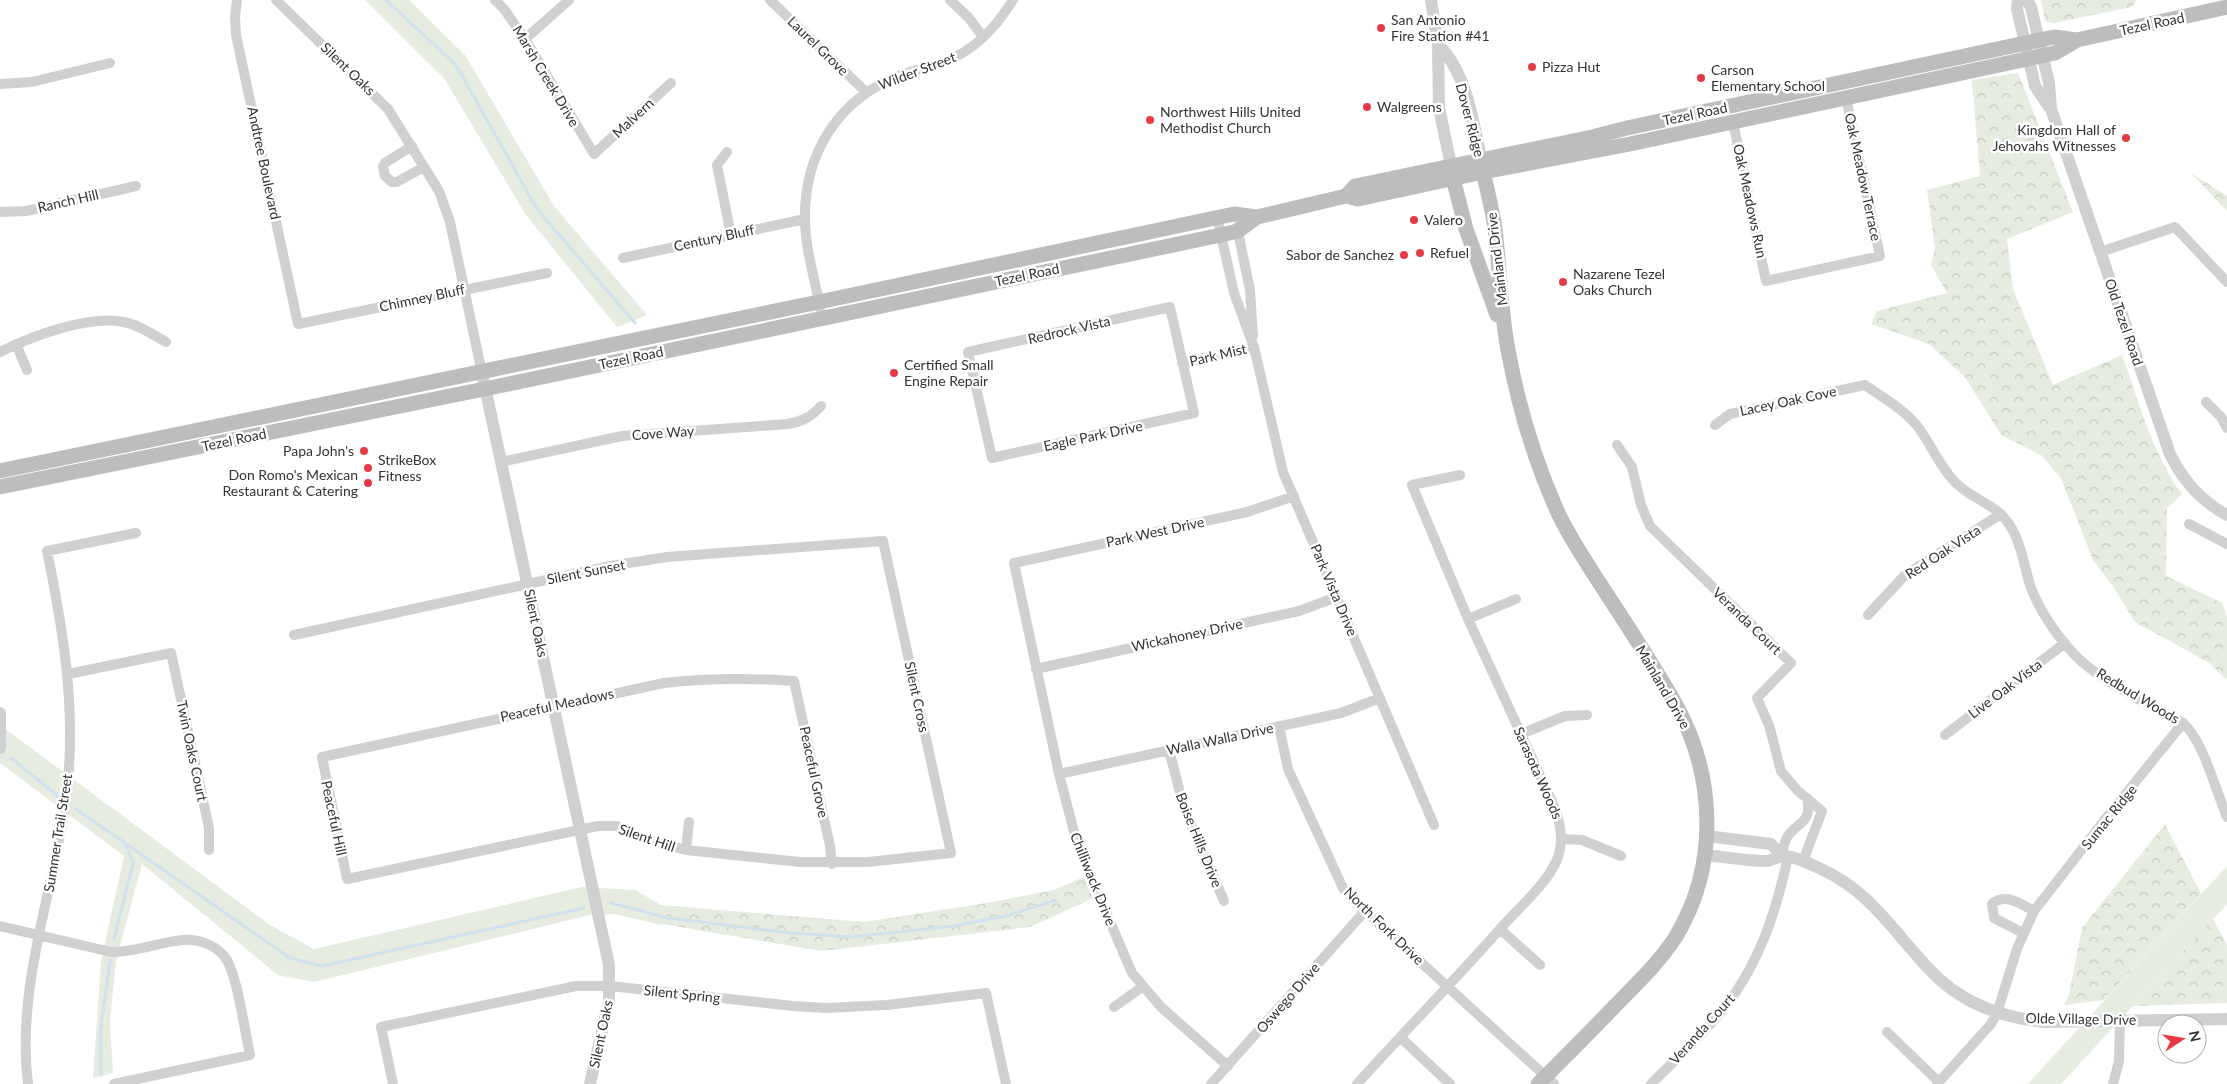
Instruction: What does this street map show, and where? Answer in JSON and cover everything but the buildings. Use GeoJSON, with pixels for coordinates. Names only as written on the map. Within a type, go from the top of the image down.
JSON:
{"type":"FeatureCollection","features":[{"type":"Feature","properties":{"kind":"main road","name":"Tezel Road"},"geometry":{"type":"LineString","coordinates":[[1482,165],[1592,137],[2031,41],[2054,37],[2077,40],[2227,7]]}},
{"type":"Feature","properties":{"kind":"main road","name":"Tezel Road"},"geometry":{"type":"LineString","coordinates":[[0,471],[819,302],[1217,217],[1234,214],[1257,217],[1346,196],[1358,199],[1452,171],[1733,122],[2058,52],[2077,40]]}},
{"type":"Feature","properties":{"kind":"main road","name":"Mainland Drive"},"geometry":{"type":"LineString","coordinates":[[1482,165],[1494,223],[1507,348]]}},
{"type":"Feature","properties":{"kind":"main road","name":"Mainland Drive"},"geometry":{"type":"LineString","coordinates":[[1452,171],[1466,228],[1507,348],[1530,442],[1557,511],[1581,554],[1676,705],[1694,742],[1705,788],[1707,836],[1705,855],[1696,895],[1674,940],[1649,971],[1546,1081]]}},
{"type":"Feature","properties":{"kind":"main road","name":"Tezel Road"},"geometry":{"type":"LineString","coordinates":[[0,488],[1221,235],[1238,231],[1257,217]]}},
{"type":"Feature","properties":{"kind":"street","name":"Andtree Boulevard"},"geometry":{"type":"LineString","coordinates":[[237,0],[235,17],[236,35],[298,324]]}},
{"type":"Feature","properties":{"kind":"street","name":"Silent Oaks"},"geometry":{"type":"LineString","coordinates":[[276,0],[388,109],[412,146],[445,206],[465,289],[607,950],[610,986],[607,1010],[590,1084]]}},
{"type":"Feature","properties":{"kind":"street","name":"Marsh Creek Drive"},"geometry":{"type":"LineString","coordinates":[[495,0],[504,9],[525,39],[594,154]]}},
{"type":"Feature","properties":{"kind":"street"},"geometry":{"type":"LineString","coordinates":[[525,39],[569,0]]}},
{"type":"Feature","properties":{"kind":"street","name":"Laurel Grove"},"geometry":{"type":"LineString","coordinates":[[770,0],[866,92]]}},
{"type":"Feature","properties":{"kind":"street"},"geometry":{"type":"LineString","coordinates":[[950,0],[969,18],[983,37]]}},
{"type":"Feature","properties":{"kind":"street","name":"Wilder Street"},"geometry":{"type":"LineString","coordinates":[[822,318],[805,219],[809,177],[818,149],[825,136],[842,112],[866,92],[889,79],[957,56],[970,49],[998,22],[1013,0]]}},
{"type":"Feature","properties":{"kind":"street","name":"Dover Ridge"},"geometry":{"type":"LineString","coordinates":[[1431,0],[1438,44],[1439,108],[1452,171]]}},
{"type":"Feature","properties":{"kind":"street","name":"Old Tezel Road"},"geometry":{"type":"LineString","coordinates":[[2018,0],[2017,9],[2031,41],[2035,57],[2049,83],[2051,109],[2170,454],[2190,486],[2208,503],[2227,515]]}},
{"type":"Feature","properties":{"kind":"street","name":"Old Tezel Road"},"geometry":{"type":"LineString","coordinates":[[2027,0],[2031,7],[2031,41]]}},
{"type":"Feature","properties":{"kind":"street","name":"Dover Ridge"},"geometry":{"type":"LineString","coordinates":[[1438,44],[1451,57],[1468,102],[1482,165]]}},
{"type":"Feature","properties":{"kind":"street"},"geometry":{"type":"LineString","coordinates":[[0,84],[32,82],[110,63]]}},
{"type":"Feature","properties":{"kind":"street","name":"Malvern"},"geometry":{"type":"LineString","coordinates":[[594,154],[671,82]]}},
{"type":"Feature","properties":{"kind":"street","name":"Oak Meadow Terrace"},"geometry":{"type":"LineString","coordinates":[[1766,281],[1880,256],[1846,98]]}},
{"type":"Feature","properties":{"kind":"street","name":"Oak Meadows Run"},"geometry":{"type":"LineString","coordinates":[[1733,122],[1766,281]]}},
{"type":"Feature","properties":{"kind":"street"},"geometry":{"type":"LineString","coordinates":[[412,146],[385,163],[383,167],[385,176],[392,182],[397,182],[424,167]]}},
{"type":"Feature","properties":{"kind":"street"},"geometry":{"type":"LineString","coordinates":[[727,152],[717,165],[731,235]]}},
{"type":"Feature","properties":{"kind":"street","name":"Ranch Hill"},"geometry":{"type":"LineString","coordinates":[[0,212],[26,211],[136,186]]}},
{"type":"Feature","properties":{"kind":"street","name":"Park Vista Drive"},"geometry":{"type":"LineString","coordinates":[[1234,214],[1250,290],[1254,347]]}},
{"type":"Feature","properties":{"kind":"street","name":"Park Vista Drive"},"geometry":{"type":"LineString","coordinates":[[1217,217],[1234,293],[1254,347],[1278,456],[1434,825]]}},
{"type":"Feature","properties":{"kind":"street","name":"Century Bluff"},"geometry":{"type":"LineString","coordinates":[[623,258],[805,219]]}},
{"type":"Feature","properties":{"kind":"street"},"geometry":{"type":"LineString","coordinates":[[2100,252],[2174,228],[2227,282]]}},
{"type":"Feature","properties":{"kind":"street","name":"Chimney Bluff"},"geometry":{"type":"LineString","coordinates":[[298,324],[547,273]]}},
{"type":"Feature","properties":{"kind":"street","name":"Redrock Vista"},"geometry":{"type":"LineString","coordinates":[[992,458],[968,352],[1170,307],[1182,363]]}},
{"type":"Feature","properties":{"kind":"street"},"geometry":{"type":"LineString","coordinates":[[0,352],[38,334],[108,320],[135,325],[166,342]]}},
{"type":"Feature","properties":{"kind":"street"},"geometry":{"type":"LineString","coordinates":[[16,344],[27,370]]}},
{"type":"Feature","properties":{"kind":"street","name":"Park Mist"},"geometry":{"type":"LineString","coordinates":[[1182,363],[1254,347]]}},
{"type":"Feature","properties":{"kind":"street","name":"Eagle Park Drive"},"geometry":{"type":"LineString","coordinates":[[992,458],[1194,413],[1182,363]]}},
{"type":"Feature","properties":{"kind":"street","name":"Lacey Oak Cove"},"geometry":{"type":"LineString","coordinates":[[1715,425],[1730,414],[1865,385]]}},
{"type":"Feature","properties":{"kind":"street","name":"Redbud Woods"},"geometry":{"type":"LineString","coordinates":[[1865,385],[1916,424],[1957,484],[2001,514],[2015,534],[2031,587],[2037,600],[2065,643],[2079,659],[2108,681],[2183,723],[2192,731],[2200,744],[2227,817]]}},
{"type":"Feature","properties":{"kind":"street"},"geometry":{"type":"LineString","coordinates":[[2206,402],[2222,417],[2227,428]]}},
{"type":"Feature","properties":{"kind":"street","name":"Cove Way"},"geometry":{"type":"LineString","coordinates":[[502,462],[622,436],[801,422],[811,416],[821,406]]}},
{"type":"Feature","properties":{"kind":"street","name":"Veranda Court"},"geometry":{"type":"LineString","coordinates":[[1617,445],[1632,467],[1641,505],[1650,526],[1791,663],[1757,698],[1769,725],[1781,772],[1822,811],[1803,861]]}},
{"type":"Feature","properties":{"kind":"street","name":"Sarasota Woods"},"geometry":{"type":"LineString","coordinates":[[1357,1084],[1400,1036],[1449,987],[1546,878],[1555,862],[1562,839],[1556,810],[1468,619],[1412,486],[1460,475]]}},
{"type":"Feature","properties":{"kind":"street","name":"Park West Drive"},"geometry":{"type":"LineString","coordinates":[[1014,563],[1247,512],[1294,496]]}},
{"type":"Feature","properties":{"kind":"street","name":"Red Oak Vista"},"geometry":{"type":"LineString","coordinates":[[1868,615],[1905,575],[2001,514]]}},
{"type":"Feature","properties":{"kind":"street"},"geometry":{"type":"LineString","coordinates":[[2189,524],[2227,544]]}},
{"type":"Feature","properties":{"kind":"street","name":"Summer Trail Street"},"geometry":{"type":"LineString","coordinates":[[28,1084],[26,1022],[31,974],[40,937],[66,798],[70,725],[68,674],[60,613],[47,551],[136,533]]}},
{"type":"Feature","properties":{"kind":"street","name":"Silent Sunset"},"geometry":{"type":"LineString","coordinates":[[294,635],[610,566],[667,557],[883,541]]}},
{"type":"Feature","properties":{"kind":"street","name":"Silent Cross"},"geometry":{"type":"LineString","coordinates":[[883,541],[951,854]]}},
{"type":"Feature","properties":{"kind":"street","name":"Chilliwack Drive"},"geometry":{"type":"LineString","coordinates":[[1014,563],[1059,774],[1078,847],[1126,961],[1142,987],[1161,1007],[1228,1066]]}},
{"type":"Feature","properties":{"kind":"street","name":"Wickahoney Drive"},"geometry":{"type":"LineString","coordinates":[[1036,669],[1299,611],[1337,597]]}},
{"type":"Feature","properties":{"kind":"street"},"geometry":{"type":"LineString","coordinates":[[1468,619],[1516,599]]}},
{"type":"Feature","properties":{"kind":"street","name":"Live Oak Vista"},"geometry":{"type":"LineString","coordinates":[[1944,735],[2065,643]]}},
{"type":"Feature","properties":{"kind":"street","name":"Twin Oaks Court"},"geometry":{"type":"LineString","coordinates":[[68,674],[171,653],[209,828],[209,850]]}},
{"type":"Feature","properties":{"kind":"street","name":"Peaceful Meadows"},"geometry":{"type":"LineString","coordinates":[[322,756],[625,690],[688,680],[752,678],[794,682]]}},
{"type":"Feature","properties":{"kind":"street","name":"Peaceful Grove"},"geometry":{"type":"LineString","coordinates":[[794,682],[830,846],[832,864]]}},
{"type":"Feature","properties":{"kind":"street","name":"Walla Walla Drive"},"geometry":{"type":"LineString","coordinates":[[1059,774],[1341,713],[1380,698]]}},
{"type":"Feature","properties":{"kind":"street"},"geometry":{"type":"LineString","coordinates":[[0,713],[0,748]]}},
{"type":"Feature","properties":{"kind":"street"},"geometry":{"type":"LineString","coordinates":[[1521,734],[1565,716],[1587,714]]}},
{"type":"Feature","properties":{"kind":"street","name":"Sumac Ridge"},"geometry":{"type":"LineString","coordinates":[[1938,1083],[1983,1035],[1997,1013],[2024,933],[2034,911],[2183,723]]}},
{"type":"Feature","properties":{"kind":"street","name":"North Fork Drive"},"geometry":{"type":"LineString","coordinates":[[1279,726],[1288,769],[1331,866],[1343,888],[1365,911],[1449,987],[1546,1081]]}},
{"type":"Feature","properties":{"kind":"street","name":"Boise Hills Drive"},"geometry":{"type":"LineString","coordinates":[[1169,750],[1184,808],[1224,901]]}},
{"type":"Feature","properties":{"kind":"street","name":"Peaceful Hill"},"geometry":{"type":"LineString","coordinates":[[322,756],[347,879]]}},
{"type":"Feature","properties":{"kind":"street","name":"Veranda Court"},"geometry":{"type":"LineString","coordinates":[[1651,1084],[1718,1015],[1745,978],[1764,940],[1775,912],[1786,840],[1806,820],[1808,813],[1807,798]]}},
{"type":"Feature","properties":{"kind":"street"},"geometry":{"type":"LineString","coordinates":[[686,850],[689,822]]}},
{"type":"Feature","properties":{"kind":"street","name":"Silent Hill"},"geometry":{"type":"LineString","coordinates":[[347,879],[598,826],[617,826],[648,840],[686,850],[800,862],[832,864],[951,854]]}},
{"type":"Feature","properties":{"kind":"street","name":"Olde Village Drive"},"geometry":{"type":"LineString","coordinates":[[1707,836],[1771,844],[1785,856],[1824,870],[1850,885],[1880,911],[1930,970],[1944,983],[1973,1003],[1997,1013],[2024,1020],[2045,1022],[2227,1019]]}},
{"type":"Feature","properties":{"kind":"street"},"geometry":{"type":"LineString","coordinates":[[1562,839],[1582,840],[1621,856]]}},
{"type":"Feature","properties":{"kind":"street","name":"Olde Village Drive"},"geometry":{"type":"LineString","coordinates":[[1705,855],[1768,861],[1785,856]]}},
{"type":"Feature","properties":{"kind":"street"},"geometry":{"type":"LineString","coordinates":[[2024,933],[1994,918],[1992,904],[1998,899],[2006,898],[2034,911]]}},
{"type":"Feature","properties":{"kind":"street","name":"Oswego Drive"},"geometry":{"type":"LineString","coordinates":[[1211,1084],[1365,911]]}},
{"type":"Feature","properties":{"kind":"street"},"geometry":{"type":"LineString","coordinates":[[0,926],[40,937],[111,952],[124,952],[192,939],[213,947],[224,955],[230,965],[250,1055],[114,1084]]}},
{"type":"Feature","properties":{"kind":"street"},"geometry":{"type":"LineString","coordinates":[[1500,928],[1540,965]]}},
{"type":"Feature","properties":{"kind":"street","name":"Silent Spring"},"geometry":{"type":"LineString","coordinates":[[393,1084],[381,1027],[562,988],[610,986],[792,1006],[827,1008],[887,1005],[986,993],[1006,1084]]}},
{"type":"Feature","properties":{"kind":"street"},"geometry":{"type":"LineString","coordinates":[[1114,1007],[1142,987]]}},
{"type":"Feature","properties":{"kind":"street"},"geometry":{"type":"LineString","coordinates":[[2113,1084],[2119,1061],[2120,1020]]}},
{"type":"Feature","properties":{"kind":"street"},"geometry":{"type":"LineString","coordinates":[[1887,1032],[1938,1083]]}},
{"type":"Feature","properties":{"kind":"street"},"geometry":{"type":"LineString","coordinates":[[1400,1036],[1450,1084]]}},
{"type":"Feature","properties":{"kind":"green space"},"geometry":{"type":"Polygon","coordinates":[[[365,0],[409,0],[465,55],[554,206],[647,315],[617,327],[526,215],[444,78],[365,0]]]}},
{"type":"Feature","properties":{"kind":"green space"},"geometry":{"type":"Polygon","coordinates":[[[2041,0],[2137,0],[2132,7],[2054,23],[2045,21],[2041,0]]]}},
{"type":"Feature","properties":{"kind":"green space"},"geometry":{"type":"Polygon","coordinates":[[[2018,73],[2073,212],[2007,239],[2013,289],[2053,385],[2122,355],[2154,444],[2162,462],[2182,494],[2167,508],[2166,576],[2222,603],[2227,616],[2227,680],[2208,662],[2135,622],[2112,585],[2093,560],[2061,478],[2041,455],[2001,435],[1965,377],[1929,344],[1871,324],[1877,311],[1947,293],[1931,265],[1935,248],[1927,190],[1980,176],[1972,80],[2018,73]]]}},
{"type":"Feature","properties":{"kind":"green space"},"geometry":{"type":"Polygon","coordinates":[[[2191,173],[2227,196],[2227,211],[2191,173]]]}},
{"type":"Feature","properties":{"kind":"green space"},"geometry":{"type":"Polygon","coordinates":[[[0,725],[270,925],[314,949],[582,887],[635,890],[661,905],[662,925],[615,914],[590,915],[314,982],[278,975],[142,864],[116,961],[110,1021],[113,1073],[93,1078],[101,961],[124,856],[0,763],[0,725]]]}},
{"type":"Feature","properties":{"kind":"green space"},"geometry":{"type":"Polygon","coordinates":[[[2165,824],[2201,894],[2104,1000],[2064,1005],[2069,995],[2082,928],[2165,824]]]}},
{"type":"Feature","properties":{"kind":"green space"},"geometry":{"type":"Polygon","coordinates":[[[2227,866],[2227,904],[2061,1084],[2028,1084],[2227,866]]]}},
{"type":"Feature","properties":{"kind":"green space"},"geometry":{"type":"Polygon","coordinates":[[[1084,877],[1093,898],[1030,927],[821,951],[662,924],[661,905],[864,922],[993,902],[1054,890],[1084,877]]]}},
{"type":"Feature","properties":{"kind":"green space"},"geometry":{"type":"Polygon","coordinates":[[[2213,919],[2227,945],[2227,1003],[2133,1006],[2213,919]]]}},
{"type":"Feature","properties":{"kind":"waterway"},"geometry":{"type":"LineString","coordinates":[[386,0],[456,65],[537,209],[635,323]]}},
{"type":"Feature","properties":{"kind":"waterway"},"geometry":{"type":"LineString","coordinates":[[11,758],[58,796]]}},
{"type":"Feature","properties":{"kind":"waterway"},"geometry":{"type":"LineString","coordinates":[[76,809],[290,958],[322,966],[584,908]]}},
{"type":"Feature","properties":{"kind":"waterway"},"geometry":{"type":"LineString","coordinates":[[114,939],[133,863],[125,844]]}},
{"type":"Feature","properties":{"kind":"waterway"},"geometry":{"type":"LineString","coordinates":[[611,903],[668,918],[791,933],[852,937],[953,926],[1006,916],[1056,900]]}},
{"type":"Feature","properties":{"kind":"waterway"},"geometry":{"type":"LineString","coordinates":[[101,1075],[101,1027],[110,960]]}},
{"type":"Feature","properties":{"kind":"place","name":"San Antonio Fire Station #41"},"geometry":{"type":"Point","coordinates":[1381,28]}},
{"type":"Feature","properties":{"kind":"place","name":"Pizza Hut"},"geometry":{"type":"Point","coordinates":[1532,67]}},
{"type":"Feature","properties":{"kind":"place","name":"Carson Elementary School"},"geometry":{"type":"Point","coordinates":[1701,78]}},
{"type":"Feature","properties":{"kind":"place","name":"Walgreens"},"geometry":{"type":"Point","coordinates":[1367,107]}},
{"type":"Feature","properties":{"kind":"place","name":"Northwest Hills United Methodist Church"},"geometry":{"type":"Point","coordinates":[1150,120]}},
{"type":"Feature","properties":{"kind":"place","name":"Kingdom Hall of Jehovahs Witnesses"},"geometry":{"type":"Point","coordinates":[2126,138]}},
{"type":"Feature","properties":{"kind":"place","name":"Valero"},"geometry":{"type":"Point","coordinates":[1414,220]}},
{"type":"Feature","properties":{"kind":"place","name":"Refuel"},"geometry":{"type":"Point","coordinates":[1420,253]}},
{"type":"Feature","properties":{"kind":"place","name":"Sabor de Sanchez"},"geometry":{"type":"Point","coordinates":[1404,255]}},
{"type":"Feature","properties":{"kind":"place","name":"Nazarene Tezel Oaks Church"},"geometry":{"type":"Point","coordinates":[1563,282]}},
{"type":"Feature","properties":{"kind":"place","name":"Certified Small Engine Repair"},"geometry":{"type":"Point","coordinates":[894,373]}},
{"type":"Feature","properties":{"kind":"place","name":"Papa John's"},"geometry":{"type":"Point","coordinates":[364,451]}},
{"type":"Feature","properties":{"kind":"place","name":"StrikeBox Fitness"},"geometry":{"type":"Point","coordinates":[368,468]}},
{"type":"Feature","properties":{"kind":"place","name":"Don Romo's Mexican Restaurant & Catering"},"geometry":{"type":"Point","coordinates":[368,483]}}]}
